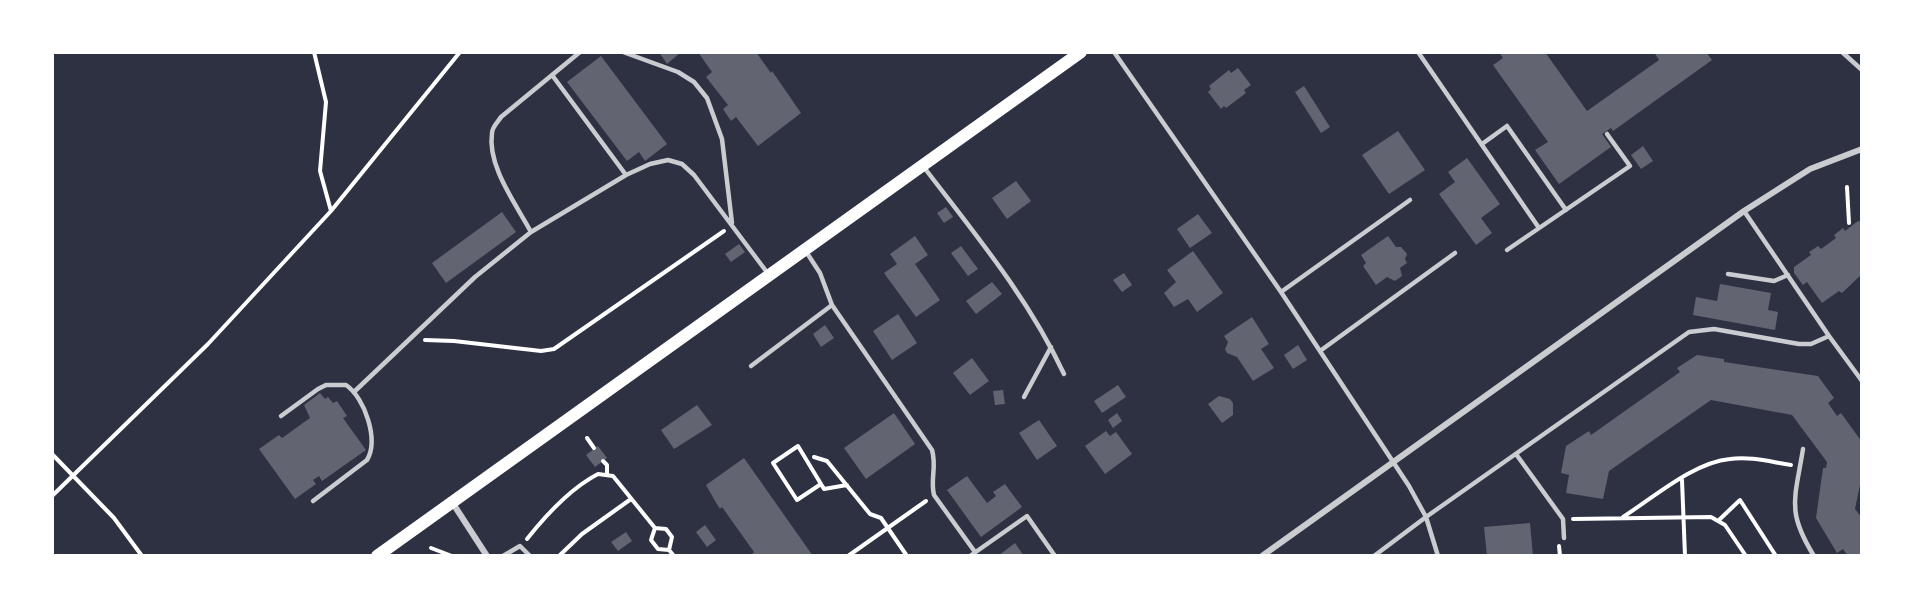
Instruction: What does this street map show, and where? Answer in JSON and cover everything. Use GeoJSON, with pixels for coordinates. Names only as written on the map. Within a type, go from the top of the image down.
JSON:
{"type":"FeatureCollection","features":[{"type":"Feature","properties":{"kind":"main road"},"geometry":{"type":"LineString","coordinates":[[377,555],[1081,52]]}},
{"type":"Feature","properties":{"kind":"street"},"geometry":{"type":"LineString","coordinates":[[1262,555],[1744,211],[1810,169],[1862,149]]}},
{"type":"Feature","properties":{"kind":"street"},"geometry":{"type":"LineString","coordinates":[[452,502],[487,555]]}},
{"type":"Feature","properties":{"kind":"lane"},"geometry":{"type":"LineString","coordinates":[[531,232],[497,167],[492,148],[492,131],[501,117],[580,52]]}},
{"type":"Feature","properties":{"kind":"lane"},"geometry":{"type":"LineString","coordinates":[[623,52],[678,72],[694,82],[706,98],[722,139],[732,225]]}},
{"type":"Feature","properties":{"kind":"lane"},"geometry":{"type":"LineString","coordinates":[[1114,52],[1281,292],[1393,462],[1426,517],[1438,555]]}},
{"type":"Feature","properties":{"kind":"lane"},"geometry":{"type":"LineString","coordinates":[[1418,52],[1539,228]]}},
{"type":"Feature","properties":{"kind":"lane"},"geometry":{"type":"LineString","coordinates":[[1842,52],[1862,70]]}},
{"type":"Feature","properties":{"kind":"lane"},"geometry":{"type":"LineString","coordinates":[[552,75],[626,175]]}},
{"type":"Feature","properties":{"kind":"lane"},"geometry":{"type":"LineString","coordinates":[[1482,144],[1507,126],[1566,210]]}},
{"type":"Feature","properties":{"kind":"lane"},"geometry":{"type":"LineString","coordinates":[[1507,250],[1630,166],[1607,134]]}},
{"type":"Feature","properties":{"kind":"lane"},"geometry":{"type":"LineString","coordinates":[[355,391],[475,277],[531,232],[626,175],[650,164],[668,160],[682,164],[770,275]]}},
{"type":"Feature","properties":{"kind":"lane"},"geometry":{"type":"LineString","coordinates":[[923,166],[984,244],[1040,325],[1064,374]]}},
{"type":"Feature","properties":{"kind":"lane"},"geometry":{"type":"LineString","coordinates":[[1281,292],[1410,200]]}},
{"type":"Feature","properties":{"kind":"lane"},"geometry":{"type":"LineString","coordinates":[[1744,211],[1862,381]]}},
{"type":"Feature","properties":{"kind":"lane"},"geometry":{"type":"LineString","coordinates":[[805,250],[820,273],[832,305],[932,450],[936,463],[932,485],[934,495],[972,554],[1027,516],[1055,555]]}},
{"type":"Feature","properties":{"kind":"lane"},"geometry":{"type":"LineString","coordinates":[[1320,351],[1455,253]]}},
{"type":"Feature","properties":{"kind":"lane"},"geometry":{"type":"LineString","coordinates":[[1728,274],[1774,281],[1788,275]]}},
{"type":"Feature","properties":{"kind":"lane"},"geometry":{"type":"LineString","coordinates":[[751,366],[832,305]]}},
{"type":"Feature","properties":{"kind":"lane"},"geometry":{"type":"LineString","coordinates":[[1374,555],[1689,332],[1714,329],[1799,344],[1811,344],[1829,336]]}},
{"type":"Feature","properties":{"kind":"lane"},"geometry":{"type":"LineString","coordinates":[[1024,397],[1051,347]]}},
{"type":"Feature","properties":{"kind":"lane"},"geometry":{"type":"LineString","coordinates":[[281,416],[326,385],[346,385],[355,391],[367,420],[373,451],[367,460],[313,501]]}},
{"type":"Feature","properties":{"kind":"lane"},"geometry":{"type":"LineString","coordinates":[[1803,449],[1794,512],[1796,525],[1814,555]]}},
{"type":"Feature","properties":{"kind":"lane"},"geometry":{"type":"LineString","coordinates":[[1516,454],[1563,519],[1564,538]]}},
{"type":"Feature","properties":{"kind":"lane"},"geometry":{"type":"LineString","coordinates":[[503,555],[520,546],[530,555]]}},
{"type":"Feature","properties":{"kind":"path"},"geometry":{"type":"LineString","coordinates":[[314,52],[326,102],[320,171],[331,212]]}},
{"type":"Feature","properties":{"kind":"path"},"geometry":{"type":"LineString","coordinates":[[52,496],[208,344],[331,212],[460,52]]}},
{"type":"Feature","properties":{"kind":"path"},"geometry":{"type":"LineString","coordinates":[[1847,188],[1849,223]]}},
{"type":"Feature","properties":{"kind":"path"},"geometry":{"type":"LineString","coordinates":[[407,342],[432,340],[541,351],[554,349],[732,225]]}},
{"type":"Feature","properties":{"kind":"path"},"geometry":{"type":"LineString","coordinates":[[587,438],[594,448]]}},
{"type":"Feature","properties":{"kind":"path"},"geometry":{"type":"LineString","coordinates":[[821,484],[797,500],[773,464],[798,446],[821,484],[824,489],[847,485]]}},
{"type":"Feature","properties":{"kind":"path"},"geometry":{"type":"LineString","coordinates":[[52,454],[74,474],[114,518],[142,555]]}},
{"type":"Feature","properties":{"kind":"path"},"geometry":{"type":"LineString","coordinates":[[814,457],[827,460],[870,514],[881,518],[907,555]]}},
{"type":"Feature","properties":{"kind":"path"},"geometry":{"type":"LineString","coordinates":[[1621,518],[1714,461],[1730,459],[1800,466]]}},
{"type":"Feature","properties":{"kind":"path"},"geometry":{"type":"LineString","coordinates":[[603,460],[607,465],[607,474]]}},
{"type":"Feature","properties":{"kind":"path"},"geometry":{"type":"LineString","coordinates":[[520,546],[540,522],[576,489],[590,478],[607,474],[613,476],[655,528],[666,529],[672,537],[669,550]]}},
{"type":"Feature","properties":{"kind":"path"},"geometry":{"type":"LineString","coordinates":[[1682,480],[1685,555]]}},
{"type":"Feature","properties":{"kind":"path"},"geometry":{"type":"LineString","coordinates":[[848,555],[934,495]]}},
{"type":"Feature","properties":{"kind":"path"},"geometry":{"type":"LineString","coordinates":[[559,555],[582,534],[631,499]]}},
{"type":"Feature","properties":{"kind":"path"},"geometry":{"type":"LineString","coordinates":[[1719,520],[1740,500],[1776,555]]}},
{"type":"Feature","properties":{"kind":"path"},"geometry":{"type":"LineString","coordinates":[[1563,519],[1684,517],[1719,520],[1746,555]]}},
{"type":"Feature","properties":{"kind":"path"},"geometry":{"type":"LineString","coordinates":[[655,528],[651,540],[658,549],[669,550],[674,555]]}},
{"type":"Feature","properties":{"kind":"path"},"geometry":{"type":"LineString","coordinates":[[431,548],[452,555]]}},
{"type":"Feature","properties":{"kind":"building"},"geometry":{"type":"Polygon","coordinates":[[[659,52],[681,52],[667,64],[659,52]]]}},
{"type":"Feature","properties":{"kind":"building"},"geometry":{"type":"Polygon","coordinates":[[[698,52],[756,52],[801,113],[758,146],[736,117],[731,121],[723,109],[728,105],[706,77],[712,72],[698,52]]]}},
{"type":"Feature","properties":{"kind":"building"},"geometry":{"type":"Polygon","coordinates":[[[1499,52],[1545,52],[1587,111],[1659,60],[1654,52],[1706,52],[1712,60],[1613,131],[1611,128],[1602,134],[1611,147],[1559,184],[1535,150],[1548,142],[1493,65],[1503,58],[1499,52]]]}},
{"type":"Feature","properties":{"kind":"building"},"geometry":{"type":"Polygon","coordinates":[[[601,56],[667,144],[645,161],[639,152],[627,161],[567,82],[601,56]]]}},
{"type":"Feature","properties":{"kind":"building"},"geometry":{"type":"Polygon","coordinates":[[[1238,68],[1251,85],[1244,90],[1246,93],[1226,108],[1224,106],[1221,109],[1208,92],[1211,89],[1209,86],[1229,70],[1231,73],[1238,68]]]}},
{"type":"Feature","properties":{"kind":"building"},"geometry":{"type":"Polygon","coordinates":[[[1304,86],[1330,127],[1321,133],[1295,92],[1304,86]]]}},
{"type":"Feature","properties":{"kind":"building"},"geometry":{"type":"Polygon","coordinates":[[[1398,131],[1425,170],[1389,194],[1362,155],[1398,131]]]}},
{"type":"Feature","properties":{"kind":"building"},"geometry":{"type":"Polygon","coordinates":[[[1643,146],[1653,161],[1641,169],[1631,155],[1643,146]]]}},
{"type":"Feature","properties":{"kind":"building"},"geometry":{"type":"Polygon","coordinates":[[[1467,158],[1500,204],[1481,218],[1492,233],[1476,245],[1439,194],[1455,182],[1448,172],[1467,158]]]}},
{"type":"Feature","properties":{"kind":"building"},"geometry":{"type":"Polygon","coordinates":[[[1016,181],[1031,201],[1007,219],[992,198],[1016,181]]]}},
{"type":"Feature","properties":{"kind":"building"},"geometry":{"type":"Polygon","coordinates":[[[946,207],[953,217],[944,223],[937,213],[946,207]]]}},
{"type":"Feature","properties":{"kind":"building"},"geometry":{"type":"Polygon","coordinates":[[[502,212],[516,232],[446,283],[432,263],[502,212]]]}},
{"type":"Feature","properties":{"kind":"building"},"geometry":{"type":"Polygon","coordinates":[[[1198,214],[1212,233],[1190,248],[1177,229],[1198,214]]]}},
{"type":"Feature","properties":{"kind":"building"},"geometry":{"type":"Polygon","coordinates":[[[1858,221],[1862,222],[1862,274],[1842,293],[1839,291],[1822,303],[1807,282],[1803,285],[1794,273],[1794,267],[1811,255],[1809,252],[1818,246],[1821,249],[1836,238],[1834,235],[1843,228],[1845,231],[1858,221]]]}},
{"type":"Feature","properties":{"kind":"building"},"geometry":{"type":"Polygon","coordinates":[[[915,236],[928,255],[915,264],[940,300],[916,317],[884,273],[897,264],[890,254],[915,236]]]}},
{"type":"Feature","properties":{"kind":"building"},"geometry":{"type":"Polygon","coordinates":[[[1388,236],[1396,247],[1401,247],[1407,254],[1405,259],[1407,263],[1400,268],[1402,276],[1395,281],[1387,277],[1376,285],[1363,266],[1366,263],[1361,255],[1388,236]]]}},
{"type":"Feature","properties":{"kind":"building"},"geometry":{"type":"Polygon","coordinates":[[[739,244],[745,252],[731,262],[725,254],[739,244]]]}},
{"type":"Feature","properties":{"kind":"building"},"geometry":{"type":"Polygon","coordinates":[[[961,246],[978,269],[968,276],[951,253],[961,246]]]}},
{"type":"Feature","properties":{"kind":"building"},"geometry":{"type":"Polygon","coordinates":[[[1193,251],[1223,293],[1197,312],[1188,299],[1174,307],[1164,293],[1176,282],[1167,270],[1193,251]]]}},
{"type":"Feature","properties":{"kind":"building"},"geometry":{"type":"Polygon","coordinates":[[[1124,273],[1132,285],[1122,292],[1113,280],[1124,273]]]}},
{"type":"Feature","properties":{"kind":"building"},"geometry":{"type":"Polygon","coordinates":[[[992,282],[1002,294],[976,314],[966,301],[992,282]]]}},
{"type":"Feature","properties":{"kind":"building"},"geometry":{"type":"Polygon","coordinates":[[[1720,284],[1771,293],[1768,310],[1778,312],[1775,330],[1693,315],[1696,297],[1717,301],[1720,284]]]}},
{"type":"Feature","properties":{"kind":"building"},"geometry":{"type":"Polygon","coordinates":[[[898,314],[917,343],[892,360],[873,331],[898,314]]]}},
{"type":"Feature","properties":{"kind":"building"},"geometry":{"type":"Polygon","coordinates":[[[1252,317],[1269,344],[1261,349],[1274,368],[1253,381],[1237,357],[1227,353],[1225,349],[1228,342],[1224,336],[1252,317]]]}},
{"type":"Feature","properties":{"kind":"building"},"geometry":{"type":"Polygon","coordinates":[[[825,325],[834,338],[821,347],[813,334],[825,325]]]}},
{"type":"Feature","properties":{"kind":"building"},"geometry":{"type":"Polygon","coordinates":[[[1298,345],[1307,360],[1293,369],[1284,355],[1298,345]]]}},
{"type":"Feature","properties":{"kind":"building"},"geometry":{"type":"Polygon","coordinates":[[[1697,355],[1724,359],[1724,362],[1818,376],[1834,398],[1828,403],[1837,416],[1841,413],[1862,442],[1862,475],[1855,509],[1862,518],[1862,556],[1848,556],[1843,549],[1837,553],[1816,518],[1823,468],[1826,468],[1827,462],[1792,415],[1711,400],[1609,471],[1603,499],[1566,493],[1569,475],[1561,473],[1566,446],[1589,431],[1591,435],[1680,372],[1677,368],[1697,355]]]}},
{"type":"Feature","properties":{"kind":"building"},"geometry":{"type":"Polygon","coordinates":[[[972,358],[989,381],[970,395],[953,373],[972,358]]]}},
{"type":"Feature","properties":{"kind":"building"},"geometry":{"type":"Polygon","coordinates":[[[1118,385],[1126,397],[1102,413],[1094,401],[1118,385]]]}},
{"type":"Feature","properties":{"kind":"building"},"geometry":{"type":"Polygon","coordinates":[[[1003,390],[1005,404],[995,405],[993,391],[1003,390]]]}},
{"type":"Feature","properties":{"kind":"building"},"geometry":{"type":"Polygon","coordinates":[[[320,393],[333,403],[337,401],[347,416],[343,418],[366,450],[322,481],[319,476],[313,480],[316,484],[295,499],[259,449],[279,435],[282,438],[310,418],[304,405],[320,393]]]}},
{"type":"Feature","properties":{"kind":"building"},"geometry":{"type":"Polygon","coordinates":[[[1219,396],[1230,399],[1233,403],[1233,415],[1222,423],[1208,404],[1219,396]]]}},
{"type":"Feature","properties":{"kind":"building"},"geometry":{"type":"Polygon","coordinates":[[[697,405],[712,425],[674,449],[661,430],[697,405]]]}},
{"type":"Feature","properties":{"kind":"building"},"geometry":{"type":"Polygon","coordinates":[[[894,413],[915,444],[866,479],[844,448],[894,413]]]}},
{"type":"Feature","properties":{"kind":"building"},"geometry":{"type":"Polygon","coordinates":[[[1117,413],[1122,421],[1113,428],[1108,420],[1117,413]]]}},
{"type":"Feature","properties":{"kind":"building"},"geometry":{"type":"Polygon","coordinates":[[[1039,420],[1057,446],[1037,460],[1019,433],[1039,420]]]}},
{"type":"Feature","properties":{"kind":"building"},"geometry":{"type":"Polygon","coordinates":[[[1106,431],[1110,436],[1116,432],[1132,454],[1105,474],[1085,446],[1106,431]]]}},
{"type":"Feature","properties":{"kind":"building"},"geometry":{"type":"Polygon","coordinates":[[[598,446],[607,458],[595,467],[586,455],[598,446]]]}},
{"type":"Feature","properties":{"kind":"building"},"geometry":{"type":"Polygon","coordinates":[[[744,458],[813,556],[750,556],[754,552],[722,507],[720,509],[706,485],[744,458]]]}},
{"type":"Feature","properties":{"kind":"building"},"geometry":{"type":"Polygon","coordinates":[[[967,476],[987,503],[996,496],[993,492],[1005,484],[1022,507],[981,537],[947,490],[967,476]]]}},
{"type":"Feature","properties":{"kind":"building"},"geometry":{"type":"Polygon","coordinates":[[[1530,523],[1533,556],[1487,556],[1484,527],[1530,523]]]}},
{"type":"Feature","properties":{"kind":"building"},"geometry":{"type":"Polygon","coordinates":[[[705,525],[716,540],[707,547],[696,532],[705,525]]]}},
{"type":"Feature","properties":{"kind":"building"},"geometry":{"type":"Polygon","coordinates":[[[626,532],[632,541],[618,551],[611,542],[626,532]]]}},
{"type":"Feature","properties":{"kind":"building"},"geometry":{"type":"Polygon","coordinates":[[[1015,543],[1024,556],[998,556],[1015,543]]]}}]}
